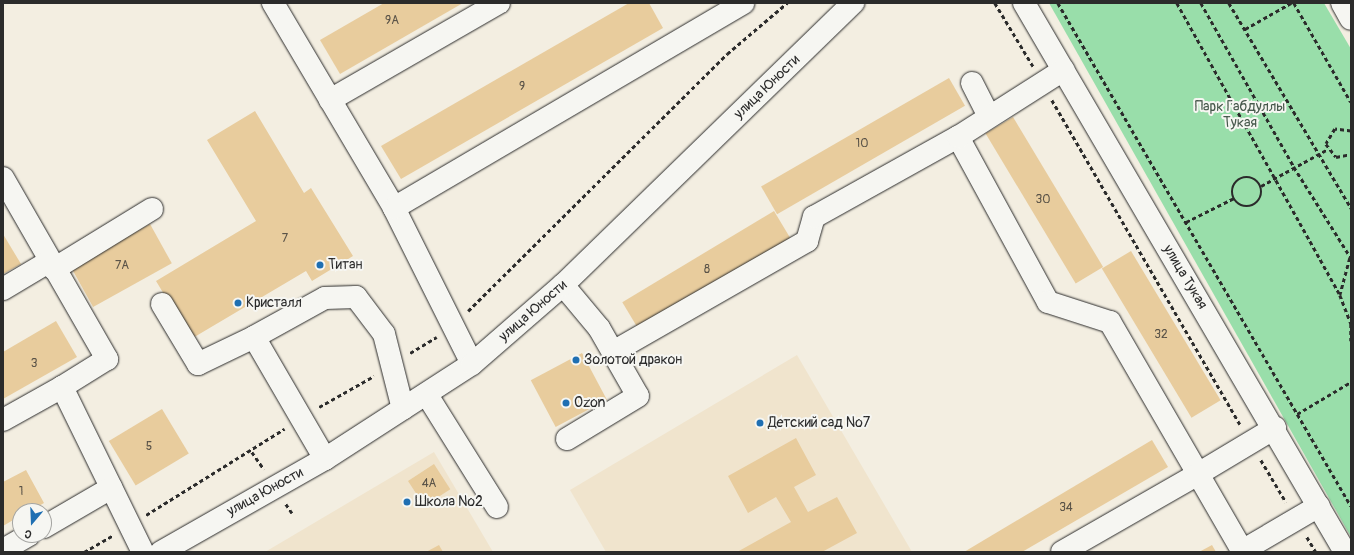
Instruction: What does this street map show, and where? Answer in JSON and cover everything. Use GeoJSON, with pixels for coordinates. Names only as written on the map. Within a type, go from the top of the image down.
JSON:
{"type":"FeatureCollection","features":[{"type":"Feature","properties":{"kind":"street"},"geometry":{"type":"LineString","coordinates":[[273,3],[394,208],[472,364]]}},
{"type":"Feature","properties":{"kind":"street"},"geometry":{"type":"LineString","coordinates":[[330,100],[499,3]]}},
{"type":"Feature","properties":{"kind":"street"},"geometry":{"type":"LineString","coordinates":[[394,208],[743,3]]}},
{"type":"Feature","properties":{"kind":"street","name":"улица Тукая"},"geometry":{"type":"LineString","coordinates":[[1024,3],[1274,428],[1345,552]]}},
{"type":"Feature","properties":{"kind":"street"},"geometry":{"type":"LineString","coordinates":[[1342,3],[1351,19]]}},
{"type":"Feature","properties":{"kind":"street","name":"улица Юности"},"geometry":{"type":"LineString","coordinates":[[161,552],[325,459],[427,395],[472,364],[563,285],[846,5]]}},
{"type":"Feature","properties":{"kind":"street"},"geometry":{"type":"LineString","coordinates":[[613,352],[807,241],[814,217],[958,137],[1063,70]]}},
{"type":"Feature","properties":{"kind":"street"},"geometry":{"type":"LineString","coordinates":[[972,83],[989,116]]}},
{"type":"Feature","properties":{"kind":"street"},"geometry":{"type":"LineString","coordinates":[[958,137],[1048,302],[1110,322],[1242,551],[1319,506]]}},
{"type":"Feature","properties":{"kind":"street"},"geometry":{"type":"LineString","coordinates":[[3,178],[107,359],[62,387],[3,420]]}},
{"type":"Feature","properties":{"kind":"street"},"geometry":{"type":"LineString","coordinates":[[3,288],[52,265],[152,208]]}},
{"type":"Feature","properties":{"kind":"street"},"geometry":{"type":"LineString","coordinates":[[563,285],[599,328],[638,396],[567,439]]}},
{"type":"Feature","properties":{"kind":"street"},"geometry":{"type":"LineString","coordinates":[[162,304],[198,364],[254,337],[325,298],[356,297],[384,334],[404,409]]}},
{"type":"Feature","properties":{"kind":"street"},"geometry":{"type":"LineString","coordinates":[[254,337],[325,459]]}},
{"type":"Feature","properties":{"kind":"street"},"geometry":{"type":"LineString","coordinates":[[62,387],[110,488],[143,552]]}},
{"type":"Feature","properties":{"kind":"street"},"geometry":{"type":"LineString","coordinates":[[427,395],[497,507]]}},
{"type":"Feature","properties":{"kind":"street"},"geometry":{"type":"LineString","coordinates":[[1062,552],[1251,443],[1274,428]]}},
{"type":"Feature","properties":{"kind":"street"},"geometry":{"type":"LineString","coordinates":[[52,521],[110,488]]}},
{"type":"Feature","properties":{"kind":"street"},"geometry":{"type":"LineString","coordinates":[[3,550],[15,543]]}},
{"type":"Feature","properties":{"kind":"path"},"geometry":{"type":"LineString","coordinates":[[995,3],[1316,552]]}},
{"type":"Feature","properties":{"kind":"path"},"geometry":{"type":"LineString","coordinates":[[1177,3],[1273,178],[1340,295],[1351,324],[1351,341]]}},
{"type":"Feature","properties":{"kind":"path"},"geometry":{"type":"LineString","coordinates":[[1201,3],[1294,167],[1350,258],[1340,295]]}},
{"type":"Feature","properties":{"kind":"path"},"geometry":{"type":"LineString","coordinates":[[1230,3],[1317,154],[1351,208]]}},
{"type":"Feature","properties":{"kind":"path"},"geometry":{"type":"LineString","coordinates":[[1245,29],[1291,3]]}},
{"type":"Feature","properties":{"kind":"path"},"geometry":{"type":"LineString","coordinates":[[1294,3],[1351,102]]}},
{"type":"Feature","properties":{"kind":"path"},"geometry":{"type":"LineString","coordinates":[[1059,4],[1351,506]]}},
{"type":"Feature","properties":{"kind":"path"},"geometry":{"type":"LineString","coordinates":[[1328,149],[1330,133],[1341,128],[1351,131]]}},
{"type":"Feature","properties":{"kind":"path"},"geometry":{"type":"LineString","coordinates":[[1261,186],[1273,178],[1328,149]]}},
{"type":"Feature","properties":{"kind":"path"},"geometry":{"type":"LineString","coordinates":[[1328,149],[1336,157],[1351,154]]}},
{"type":"Feature","properties":{"kind":"path"},"geometry":{"type":"LineString","coordinates":[[1241,178],[1253,178],[1261,186],[1262,197],[1254,206],[1242,206],[1234,198],[1233,187],[1241,178]]}},
{"type":"Feature","properties":{"kind":"path"},"geometry":{"type":"LineString","coordinates":[[1186,222],[1234,198]]}},
{"type":"Feature","properties":{"kind":"path"},"geometry":{"type":"LineString","coordinates":[[1297,414],[1351,382]]}},
{"type":"Feature","properties":{"kind":"shaded area","name":"Детский сад №7"},"geometry":{"type":"Polygon","coordinates":[[[797,355],[912,552],[606,552],[570,490],[797,355]]]}},
{"type":"Feature","properties":{"kind":"shaded area","name":"Школа №2"},"geometry":{"type":"Polygon","coordinates":[[[434,452],[493,552],[265,552],[434,452]]]}},
{"type":"Feature","properties":{"kind":"green space","name":"Парк Габдуллы Тукая"},"geometry":{"type":"Polygon","coordinates":[[[1049,3],[1324,3],[1351,49],[1351,537],[1049,3]]]}},
{"type":"Feature","properties":{"kind":"building"},"geometry":{"type":"Polygon","coordinates":[[[384,3],[463,3],[340,74],[320,40],[384,3]]]}},
{"type":"Feature","properties":{"kind":"building"},"geometry":{"type":"Polygon","coordinates":[[[629,3],[649,3],[663,28],[401,179],[381,146],[629,3]]]}},
{"type":"Feature","properties":{"kind":"building"},"geometry":{"type":"Polygon","coordinates":[[[949,78],[965,106],[777,214],[761,186],[949,78]]]}},
{"type":"Feature","properties":{"kind":"building"},"geometry":{"type":"Polygon","coordinates":[[[255,111],[304,193],[311,188],[353,256],[312,281],[306,271],[191,339],[156,281],[256,221],[207,140],[255,111]]]}},
{"type":"Feature","properties":{"kind":"building"},"geometry":{"type":"Polygon","coordinates":[[[1013,117],[1103,267],[1076,283],[986,133],[1013,117]]]}},
{"type":"Feature","properties":{"kind":"building"},"geometry":{"type":"Polygon","coordinates":[[[774,211],[791,239],[639,330],[622,302],[774,211]]]}},
{"type":"Feature","properties":{"kind":"building"},"geometry":{"type":"Polygon","coordinates":[[[150,224],[172,263],[93,307],[71,268],[150,224]]]}},
{"type":"Feature","properties":{"kind":"building"},"geometry":{"type":"Polygon","coordinates":[[[3,234],[21,264],[3,274],[3,234]]]}},
{"type":"Feature","properties":{"kind":"building"},"geometry":{"type":"Polygon","coordinates":[[[1131,251],[1221,400],[1191,418],[1102,269],[1131,251]]]}},
{"type":"Feature","properties":{"kind":"building"},"geometry":{"type":"Polygon","coordinates":[[[56,321],[77,357],[3,399],[3,352],[56,321]]]}},
{"type":"Feature","properties":{"kind":"building"},"geometry":{"type":"Polygon","coordinates":[[[582,353],[607,400],[556,427],[531,380],[582,353]]]}},
{"type":"Feature","properties":{"kind":"building"},"geometry":{"type":"Polygon","coordinates":[[[162,409],[189,454],[136,486],[109,441],[162,409]]]}},
{"type":"Feature","properties":{"kind":"building"},"geometry":{"type":"Polygon","coordinates":[[[796,438],[816,475],[794,487],[808,512],[837,497],[857,533],[822,552],[737,552],[791,522],[776,497],[748,513],[728,476],[796,438]]]}},
{"type":"Feature","properties":{"kind":"building"},"geometry":{"type":"Polygon","coordinates":[[[1152,440],[1168,467],[1022,552],[964,552],[1152,440]]]}},
{"type":"Feature","properties":{"kind":"building"},"geometry":{"type":"Polygon","coordinates":[[[434,464],[450,489],[424,506],[408,481],[434,464]]]}},
{"type":"Feature","properties":{"kind":"building"},"geometry":{"type":"Polygon","coordinates":[[[26,470],[44,503],[12,503],[12,521],[3,526],[3,482],[26,470]]]}},
{"type":"Feature","properties":{"kind":"building"},"geometry":{"type":"Polygon","coordinates":[[[439,545],[443,552],[426,552],[439,545]]]}},
{"type":"Feature","properties":{"kind":"building"},"geometry":{"type":"Polygon","coordinates":[[[1212,545],[1216,552],[1199,552],[1212,545]]]}},
{"type":"Feature","properties":{"kind":"place","name":"Титан"},"geometry":{"type":"Point","coordinates":[320,265]}},
{"type":"Feature","properties":{"kind":"place","name":"Кристалл"},"geometry":{"type":"Point","coordinates":[238,303]}},
{"type":"Feature","properties":{"kind":"place","name":"Золотой дракон"},"geometry":{"type":"Point","coordinates":[576,360]}},
{"type":"Feature","properties":{"kind":"place","name":"Ozon"},"geometry":{"type":"Point","coordinates":[566,403]}},
{"type":"Feature","properties":{"kind":"place","name":"Детский сад №7"},"geometry":{"type":"Point","coordinates":[760,423]}},
{"type":"Feature","properties":{"kind":"place","name":"Школа №2"},"geometry":{"type":"Point","coordinates":[407,502]}}]}
